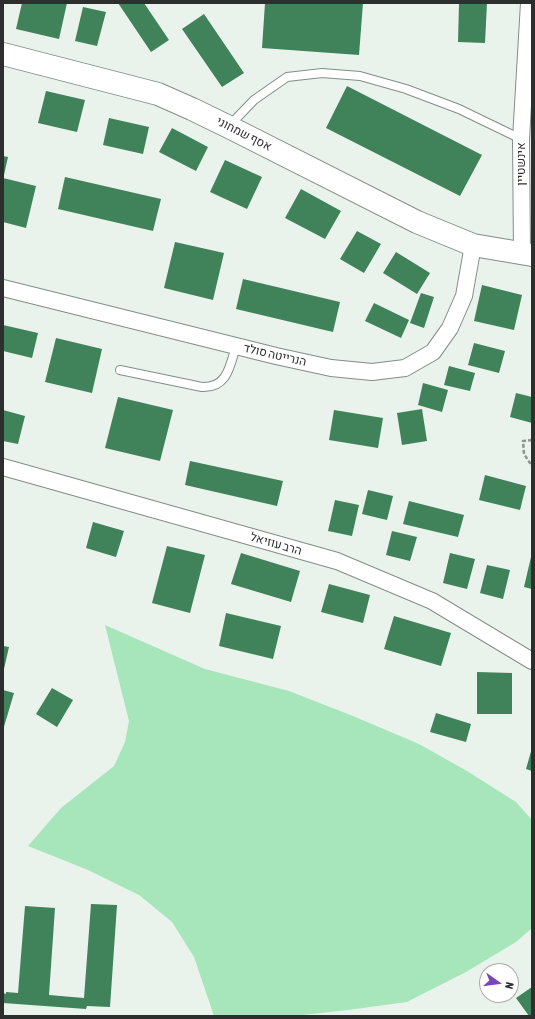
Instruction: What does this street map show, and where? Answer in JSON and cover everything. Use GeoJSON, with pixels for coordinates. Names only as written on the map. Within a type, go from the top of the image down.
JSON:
{"type":"FeatureCollection","features":[{"type":"Feature","properties":{"kind":"street","name":"אינשטיין"},"geometry":{"type":"LineString","coordinates":[[527,254],[521,139],[529,52],[529,3]]}},
{"type":"Feature","properties":{"kind":"street","name":"אסף שמחוני"},"geometry":{"type":"LineString","coordinates":[[3,54],[158,94],[229,127],[417,222],[473,245],[527,254]]}},
{"type":"Feature","properties":{"kind":"street","name":"הנרייטה סולד"},"geometry":{"type":"LineString","coordinates":[[3,288],[331,368],[372,372],[405,368],[433,352],[450,328],[464,296],[473,245]]}},
{"type":"Feature","properties":{"kind":"street","name":"הרב עוזיאל"},"geometry":{"type":"LineString","coordinates":[[3,467],[337,561],[432,601],[532,661]]}},
{"type":"Feature","properties":{"kind":"lane"},"geometry":{"type":"LineString","coordinates":[[229,127],[254,100],[287,77],[322,73],[360,76],[406,88],[460,109],[521,139]]}},
{"type":"Feature","properties":{"kind":"lane"},"geometry":{"type":"LineString","coordinates":[[120,370],[202,387],[210,387],[222,381],[226,375],[236,346]]}},
{"type":"Feature","properties":{"kind":"path"},"geometry":{"type":"LineString","coordinates":[[532,440],[523,441],[524,454],[532,466]]}},
{"type":"Feature","properties":{"kind":"green space"},"geometry":{"type":"Polygon","coordinates":[[[105,625],[205,669],[289,691],[419,744],[467,771],[516,802],[532,820],[532,928],[516,942],[466,972],[407,1002],[294,1016],[214,1016],[194,957],[172,922],[139,895],[88,870],[28,846],[61,808],[114,766],[125,742],[129,721],[105,625]]]}},
{"type":"Feature","properties":{"kind":"building"},"geometry":{"type":"Polygon","coordinates":[[[22,3],[67,3],[59,39],[16,29],[22,3]]]}},
{"type":"Feature","properties":{"kind":"building"},"geometry":{"type":"Polygon","coordinates":[[[118,3],[144,3],[169,40],[151,52],[118,3]]]}},
{"type":"Feature","properties":{"kind":"building"},"geometry":{"type":"Polygon","coordinates":[[[265,3],[363,3],[359,55],[262,48],[265,3]]]}},
{"type":"Feature","properties":{"kind":"building"},"geometry":{"type":"Polygon","coordinates":[[[459,3],[487,3],[485,43],[458,42],[459,3]]]}},
{"type":"Feature","properties":{"kind":"building"},"geometry":{"type":"Polygon","coordinates":[[[83,7],[106,12],[97,46],[75,41],[83,7]]]}},
{"type":"Feature","properties":{"kind":"building"},"geometry":{"type":"Polygon","coordinates":[[[204,14],[244,73],[222,87],[182,29],[204,14]]]}},
{"type":"Feature","properties":{"kind":"building"},"geometry":{"type":"Polygon","coordinates":[[[347,86],[482,155],[460,196],[326,128],[347,86]]]}},
{"type":"Feature","properties":{"kind":"building"},"geometry":{"type":"Polygon","coordinates":[[[46,91],[85,100],[77,132],[38,123],[46,91]]]}},
{"type":"Feature","properties":{"kind":"building"},"geometry":{"type":"Polygon","coordinates":[[[109,118],[149,127],[143,154],[103,145],[109,118]]]}},
{"type":"Feature","properties":{"kind":"building"},"geometry":{"type":"Polygon","coordinates":[[[172,128],[208,147],[196,171],[159,152],[172,128]]]}},
{"type":"Feature","properties":{"kind":"building"},"geometry":{"type":"Polygon","coordinates":[[[3,156],[8,157],[4,175],[3,175],[3,156]]]}},
{"type":"Feature","properties":{"kind":"building"},"geometry":{"type":"Polygon","coordinates":[[[225,160],[262,177],[247,209],[210,192],[225,160]]]}},
{"type":"Feature","properties":{"kind":"building"},"geometry":{"type":"Polygon","coordinates":[[[65,177],[161,199],[153,231],[58,209],[65,177]]]}},
{"type":"Feature","properties":{"kind":"building"},"geometry":{"type":"Polygon","coordinates":[[[3,178],[36,186],[26,228],[3,222],[3,178]]]}},
{"type":"Feature","properties":{"kind":"building"},"geometry":{"type":"Polygon","coordinates":[[[301,189],[341,211],[325,239],[285,218],[301,189]]]}},
{"type":"Feature","properties":{"kind":"building"},"geometry":{"type":"Polygon","coordinates":[[[357,231],[381,244],[364,273],[340,259],[357,231]]]}},
{"type":"Feature","properties":{"kind":"building"},"geometry":{"type":"Polygon","coordinates":[[[175,242],[224,253],[213,300],[164,288],[175,242]]]}},
{"type":"Feature","properties":{"kind":"building"},"geometry":{"type":"Polygon","coordinates":[[[396,252],[430,273],[417,294],[383,273],[396,252]]]}},
{"type":"Feature","properties":{"kind":"building"},"geometry":{"type":"Polygon","coordinates":[[[243,279],[340,302],[333,332],[236,309],[243,279]]]}},
{"type":"Feature","properties":{"kind":"building"},"geometry":{"type":"Polygon","coordinates":[[[482,285],[522,295],[514,330],[474,321],[482,285]]]}},
{"type":"Feature","properties":{"kind":"building"},"geometry":{"type":"Polygon","coordinates":[[[421,293],[434,297],[424,328],[410,323],[421,293]]]}},
{"type":"Feature","properties":{"kind":"building"},"geometry":{"type":"Polygon","coordinates":[[[374,303],[409,320],[401,338],[365,321],[374,303]]]}},
{"type":"Feature","properties":{"kind":"building"},"geometry":{"type":"Polygon","coordinates":[[[3,325],[38,333],[32,358],[3,351],[3,325]]]}},
{"type":"Feature","properties":{"kind":"building"},"geometry":{"type":"Polygon","coordinates":[[[56,338],[102,349],[92,393],[45,382],[56,338]]]}},
{"type":"Feature","properties":{"kind":"building"},"geometry":{"type":"Polygon","coordinates":[[[474,343],[505,351],[499,373],[468,365],[474,343]]]}},
{"type":"Feature","properties":{"kind":"building"},"geometry":{"type":"Polygon","coordinates":[[[449,366],[475,373],[470,391],[444,385],[449,366]]]}},
{"type":"Feature","properties":{"kind":"building"},"geometry":{"type":"Polygon","coordinates":[[[423,383],[448,390],[442,412],[418,405],[423,383]]]}},
{"type":"Feature","properties":{"kind":"building"},"geometry":{"type":"Polygon","coordinates":[[[516,393],[532,397],[532,423],[510,417],[516,393]]]}},
{"type":"Feature","properties":{"kind":"building"},"geometry":{"type":"Polygon","coordinates":[[[118,397],[173,410],[160,461],[105,448],[118,397]]]}},
{"type":"Feature","properties":{"kind":"building"},"geometry":{"type":"Polygon","coordinates":[[[422,409],[427,441],[402,445],[397,413],[422,409]]]}},
{"type":"Feature","properties":{"kind":"building"},"geometry":{"type":"Polygon","coordinates":[[[3,410],[25,416],[18,444],[3,441],[3,410]]]}},
{"type":"Feature","properties":{"kind":"building"},"geometry":{"type":"Polygon","coordinates":[[[334,410],[383,418],[378,448],[329,440],[334,410]]]}},
{"type":"Feature","properties":{"kind":"building"},"geometry":{"type":"Polygon","coordinates":[[[190,461],[283,481],[277,506],[185,485],[190,461]]]}},
{"type":"Feature","properties":{"kind":"building"},"geometry":{"type":"Polygon","coordinates":[[[485,475],[526,486],[520,510],[479,500],[485,475]]]}},
{"type":"Feature","properties":{"kind":"building"},"geometry":{"type":"Polygon","coordinates":[[[368,490],[393,496],[387,520],[362,514],[368,490]]]}},
{"type":"Feature","properties":{"kind":"building"},"geometry":{"type":"Polygon","coordinates":[[[335,500],[359,505],[352,536],[328,531],[335,500]]]}},
{"type":"Feature","properties":{"kind":"building"},"geometry":{"type":"Polygon","coordinates":[[[409,501],[464,515],[458,537],[403,524],[409,501]]]}},
{"type":"Feature","properties":{"kind":"building"},"geometry":{"type":"Polygon","coordinates":[[[93,522],[124,531],[116,557],[86,548],[93,522]]]}},
{"type":"Feature","properties":{"kind":"building"},"geometry":{"type":"Polygon","coordinates":[[[392,531],[417,537],[410,561],[386,555],[392,531]]]}},
{"type":"Feature","properties":{"kind":"building"},"geometry":{"type":"Polygon","coordinates":[[[167,546],[205,555],[190,613],[152,603],[167,546]]]}},
{"type":"Feature","properties":{"kind":"building"},"geometry":{"type":"Polygon","coordinates":[[[241,553],[300,571],[291,602],[231,584],[241,553]]]}},
{"type":"Feature","properties":{"kind":"building"},"geometry":{"type":"Polygon","coordinates":[[[450,553],[475,559],[467,589],[443,583],[450,553]]]}},
{"type":"Feature","properties":{"kind":"building"},"geometry":{"type":"Polygon","coordinates":[[[532,557],[532,589],[524,587],[532,557]]]}},
{"type":"Feature","properties":{"kind":"building"},"geometry":{"type":"Polygon","coordinates":[[[487,565],[510,570],[503,599],[480,593],[487,565]]]}},
{"type":"Feature","properties":{"kind":"building"},"geometry":{"type":"Polygon","coordinates":[[[329,584],[370,595],[363,623],[321,612],[329,584]]]}},
{"type":"Feature","properties":{"kind":"building"},"geometry":{"type":"Polygon","coordinates":[[[226,613],[281,626],[273,659],[219,646],[226,613]]]}},
{"type":"Feature","properties":{"kind":"building"},"geometry":{"type":"Polygon","coordinates":[[[394,616],[451,633],[441,666],[384,649],[394,616]]]}},
{"type":"Feature","properties":{"kind":"building"},"geometry":{"type":"Polygon","coordinates":[[[3,646],[9,647],[4,669],[3,668],[3,646]]]}},
{"type":"Feature","properties":{"kind":"building"},"geometry":{"type":"Polygon","coordinates":[[[477,672],[512,673],[512,714],[477,714],[477,672]]]}},
{"type":"Feature","properties":{"kind":"building"},"geometry":{"type":"Polygon","coordinates":[[[52,688],[73,700],[57,727],[36,714],[52,688]]]}},
{"type":"Feature","properties":{"kind":"building"},"geometry":{"type":"Polygon","coordinates":[[[3,690],[14,693],[3,730],[3,690]]]}},
{"type":"Feature","properties":{"kind":"building"},"geometry":{"type":"Polygon","coordinates":[[[436,713],[471,724],[466,742],[430,732],[436,713]]]}},
{"type":"Feature","properties":{"kind":"building"},"geometry":{"type":"Polygon","coordinates":[[[532,748],[532,771],[526,769],[532,748]]]}},
{"type":"Feature","properties":{"kind":"building"},"geometry":{"type":"Polygon","coordinates":[[[91,904],[117,905],[110,1007],[87,1006],[86,1009],[3,1003],[3,993],[18,993],[25,906],[55,908],[49,995],[84,998],[91,904]]]}},
{"type":"Feature","properties":{"kind":"building"},"geometry":{"type":"Polygon","coordinates":[[[532,987],[532,1016],[529,1016],[519,1002],[519,996],[532,987]]]}}]}
